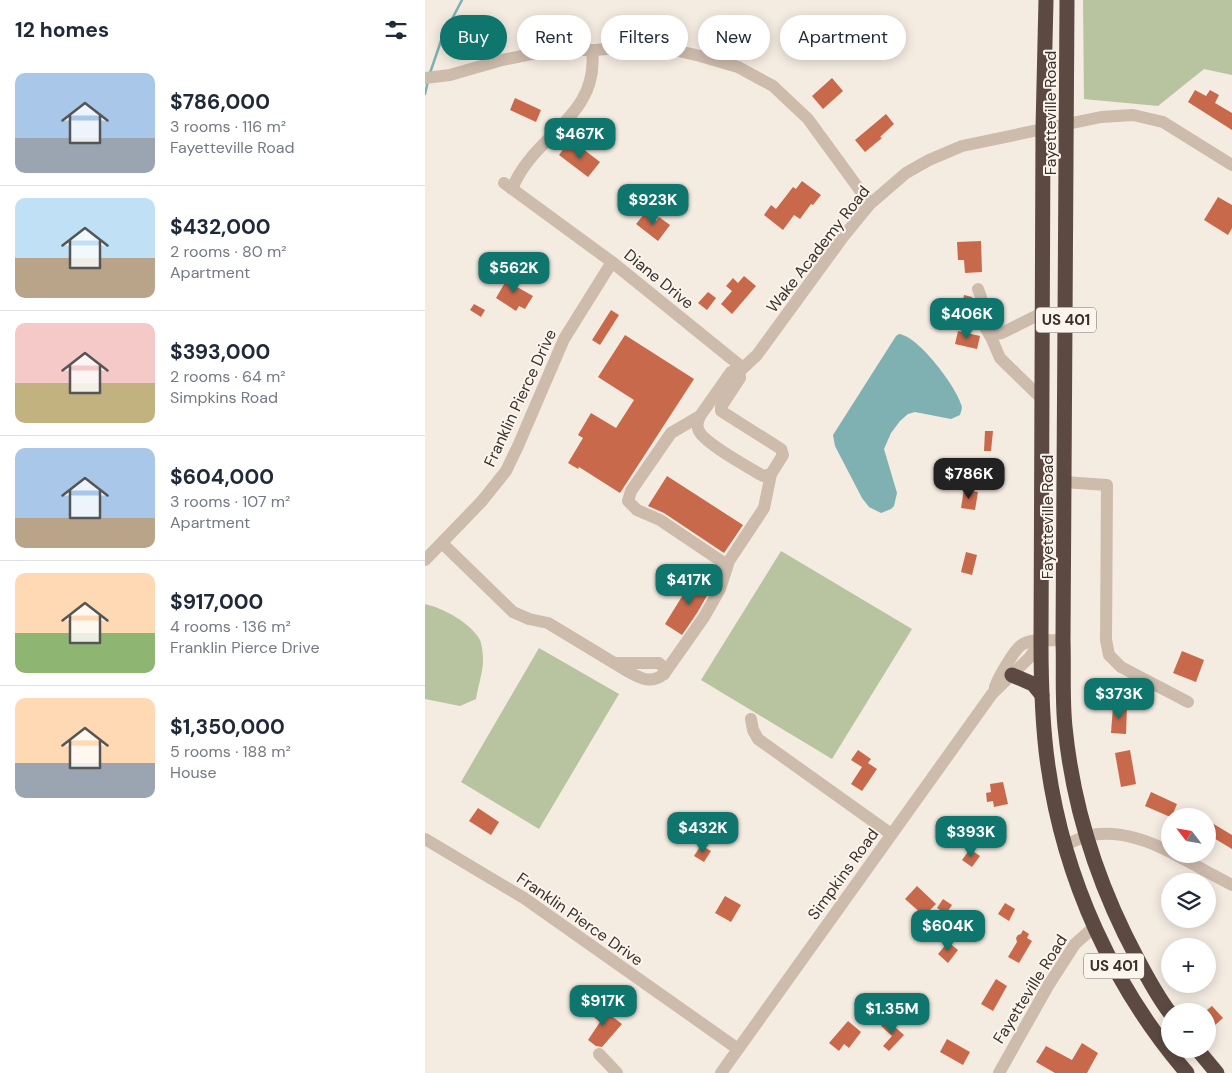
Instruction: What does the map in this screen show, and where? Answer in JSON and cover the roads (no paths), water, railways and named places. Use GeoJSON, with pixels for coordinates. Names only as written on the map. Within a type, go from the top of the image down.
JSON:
{"type":"FeatureCollection","features":[{"type":"Feature","properties":{"kind":"highway","name":"Fayetteville Road"},"geometry":{"type":"LineString","coordinates":[[1045,0],[1041,695],[1048,766],[1056,812],[1065,845],[1094,927],[1117,973],[1143,1016],[1187,1073]]}},
{"type":"Feature","properties":{"kind":"highway","name":"Fayetteville Road"},"geometry":{"type":"LineString","coordinates":[[1067,0],[1063,640],[1065,727],[1077,800],[1096,866],[1121,928],[1142,969],[1164,1003]]}},
{"type":"Feature","properties":{"kind":"highway"},"geometry":{"type":"LineString","coordinates":[[1012,674],[1033,684],[1041,695]]}},
{"type":"Feature","properties":{"kind":"highway"},"geometry":{"type":"LineString","coordinates":[[1204,1058],[1217,1073]]}},
{"type":"Feature","properties":{"kind":"street"},"geometry":{"type":"LineString","coordinates":[[425,78],[450,75],[502,60],[551,50],[592,50],[653,45],[700,56],[738,67],[773,86],[808,119],[870,204]]}},
{"type":"Feature","properties":{"kind":"street","name":"Diane Drive"},"geometry":{"type":"LineString","coordinates":[[592,50],[593,70],[582,101],[569,119],[528,160],[508,186],[612,262],[741,369]]}},
{"type":"Feature","properties":{"kind":"street","name":"Wake Academy Road"},"geometry":{"type":"LineString","coordinates":[[700,416],[731,372],[741,369],[757,355],[843,237],[870,204],[906,173],[929,160],[962,146],[1043,128],[1101,117],[1133,116],[1163,122],[1232,165]]}},
{"type":"Feature","properties":{"kind":"street","name":"Franklin Pierce Drive"},"geometry":{"type":"LineString","coordinates":[[425,560],[482,501],[506,471],[564,339],[612,262]]}},
{"type":"Feature","properties":{"kind":"street"},"geometry":{"type":"LineString","coordinates":[[978,289],[986,329],[1000,358],[1042,399]]}},
{"type":"Feature","properties":{"kind":"street"},"geometry":{"type":"LineString","coordinates":[[990,335],[1002,333],[1042,313]]}},
{"type":"Feature","properties":{"kind":"street"},"geometry":{"type":"LineString","coordinates":[[442,543],[513,612],[529,619],[548,623],[629,672],[650,681],[658,679],[664,674],[688,642],[721,589],[727,565],[764,508],[771,474],[783,455],[781,449],[721,411],[721,407],[740,378],[741,369]]}},
{"type":"Feature","properties":{"kind":"street"},"geometry":{"type":"LineString","coordinates":[[700,416],[697,425],[699,433],[708,441],[763,476],[771,474]]}},
{"type":"Feature","properties":{"kind":"street"},"geometry":{"type":"LineString","coordinates":[[700,416],[671,434],[631,491],[628,501],[637,510],[660,520],[727,565]]}},
{"type":"Feature","properties":{"kind":"street"},"geometry":{"type":"LineString","coordinates":[[1065,482],[1107,485],[1106,640],[1109,655],[1121,667],[1188,702]]}},
{"type":"Feature","properties":{"kind":"street","name":"Simpkins Road"},"geometry":{"type":"LineString","coordinates":[[992,694],[999,676],[1021,644],[1063,640]]}},
{"type":"Feature","properties":{"kind":"street","name":"Simpkins Road"},"geometry":{"type":"LineString","coordinates":[[721,1073],[992,694],[1030,657],[1041,641]]}},
{"type":"Feature","properties":{"kind":"street"},"geometry":{"type":"LineString","coordinates":[[751,719],[753,730],[758,739],[891,834]]}},
{"type":"Feature","properties":{"kind":"street"},"geometry":{"type":"LineString","coordinates":[[1065,845],[1088,836],[1119,834],[1147,840],[1161,847]]}},
{"type":"Feature","properties":{"kind":"street","name":"Franklin Pierce Drive"},"geometry":{"type":"LineString","coordinates":[[425,839],[524,898],[738,1049]]}},
{"type":"Feature","properties":{"kind":"street"},"geometry":{"type":"LineString","coordinates":[[1191,863],[1232,885]]}},
{"type":"Feature","properties":{"kind":"street","name":"Fayetteville Road"},"geometry":{"type":"LineString","coordinates":[[999,1073],[1048,986],[1075,944],[1094,927]]}},
{"type":"Feature","properties":{"kind":"street"},"geometry":{"type":"LineString","coordinates":[[599,1054],[617,1073]]}},
{"type":"Feature","properties":{"kind":"water"},"geometry":{"type":"Polygon","coordinates":[[[899,334],[916,343],[935,363],[951,385],[962,408],[960,415],[951,419],[915,412],[908,414],[900,421],[891,433],[884,449],[897,493],[894,506],[881,513],[869,507],[862,498],[835,446],[833,435],[899,334]]]}},
{"type":"Feature","properties":{"kind":"waterway"},"geometry":{"type":"LineString","coordinates":[[430,73],[442,38],[462,0]]}},
{"type":"Feature","properties":{"kind":"waterway"},"geometry":{"type":"LineString","coordinates":[[425,94],[428,81]]}}]}
